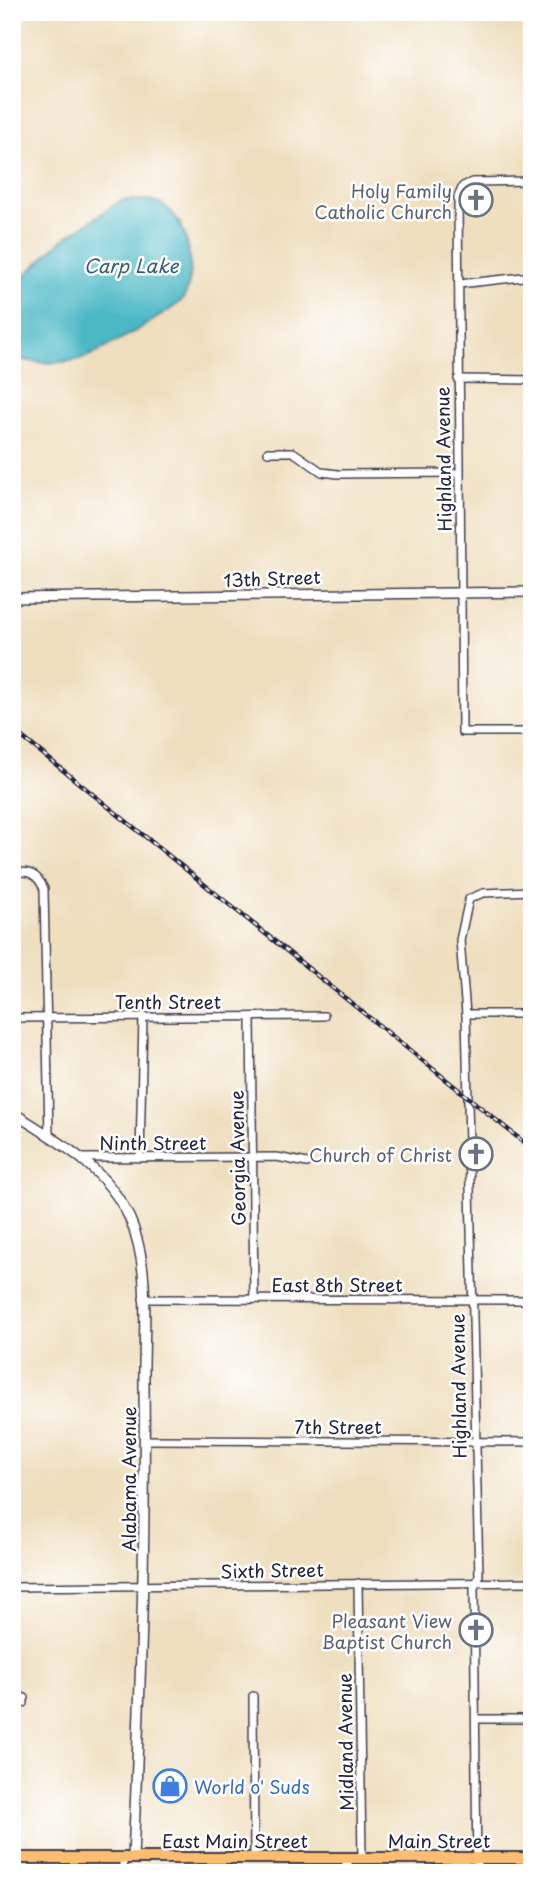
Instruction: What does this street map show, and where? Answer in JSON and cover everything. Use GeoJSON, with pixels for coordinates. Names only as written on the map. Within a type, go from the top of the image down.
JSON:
{"type":"FeatureCollection","features":[{"type":"Feature","properties":{"kind":"main road"},"geometry":{"type":"LineString","coordinates":[[12,1858],[128,1858]]}},
{"type":"Feature","properties":{"kind":"main road","name":"East Main Street"},"geometry":{"type":"LineString","coordinates":[[128,1858],[347,1858]]}},
{"type":"Feature","properties":{"kind":"main road","name":"Main Street"},"geometry":{"type":"LineString","coordinates":[[347,1858],[532,1858]]}},
{"type":"Feature","properties":{"kind":"street","name":"Highland Avenue"},"geometry":{"type":"LineString","coordinates":[[532,181],[472,182],[463,186],[458,197],[462,732],[532,732]]}},
{"type":"Feature","properties":{"kind":"street"},"geometry":{"type":"LineString","coordinates":[[459,284],[532,275]]}},
{"type":"Feature","properties":{"kind":"street"},"geometry":{"type":"LineString","coordinates":[[458,379],[532,380]]}},
{"type":"Feature","properties":{"kind":"street"},"geometry":{"type":"LineString","coordinates":[[268,452],[293,452],[322,472],[338,474],[459,472]]}},
{"type":"Feature","properties":{"kind":"street","name":"13th Street"},"geometry":{"type":"LineString","coordinates":[[12,598],[532,592]]}},
{"type":"Feature","properties":{"kind":"street"},"geometry":{"type":"LineString","coordinates":[[12,872],[22,872],[39,878],[44,889],[49,1136]]}},
{"type":"Feature","properties":{"kind":"street","name":"Highland Avenue"},"geometry":{"type":"LineString","coordinates":[[477,1873],[476,1583],[479,1577],[466,1014],[460,940],[469,899],[483,893],[532,891]]}},
{"type":"Feature","properties":{"kind":"street"},"geometry":{"type":"LineString","coordinates":[[466,1014],[532,1014]]}},
{"type":"Feature","properties":{"kind":"street"},"geometry":{"type":"LineString","coordinates":[[140,1158],[143,1016]]}},
{"type":"Feature","properties":{"kind":"street","name":"Tenth Street"},"geometry":{"type":"LineString","coordinates":[[12,1018],[324,1016]]}},
{"type":"Feature","properties":{"kind":"street","name":"Georgia Avenue"},"geometry":{"type":"LineString","coordinates":[[251,1017],[254,1299]]}},
{"type":"Feature","properties":{"kind":"street","name":"Alabama Avenue"},"geometry":{"type":"LineString","coordinates":[[12,1112],[83,1158],[110,1186],[130,1219],[139,1250],[143,1299],[145,1440],[143,1588],[128,1858],[123,1873]]}},
{"type":"Feature","properties":{"kind":"street","name":"Ninth Street"},"geometry":{"type":"LineString","coordinates":[[83,1158],[290,1158],[307,1163]]}},
{"type":"Feature","properties":{"kind":"street","name":"East 8th Street"},"geometry":{"type":"LineString","coordinates":[[143,1299],[532,1300]]}},
{"type":"Feature","properties":{"kind":"street","name":"7th Street"},"geometry":{"type":"LineString","coordinates":[[145,1440],[532,1442]]}},
{"type":"Feature","properties":{"kind":"street","name":"Midland Avenue"},"geometry":{"type":"LineString","coordinates":[[358,1583],[362,1858]]}},
{"type":"Feature","properties":{"kind":"street","name":"Sixth Street"},"geometry":{"type":"LineString","coordinates":[[12,1587],[532,1583]]}},
{"type":"Feature","properties":{"kind":"street"},"geometry":{"type":"LineString","coordinates":[[12,1694],[24,1700],[12,1705]]}},
{"type":"Feature","properties":{"kind":"street"},"geometry":{"type":"LineString","coordinates":[[253,1696],[254,1858]]}},
{"type":"Feature","properties":{"kind":"street"},"geometry":{"type":"LineString","coordinates":[[476,1719],[532,1719]]}},
{"type":"Feature","properties":{"kind":"street"},"geometry":{"type":"LineString","coordinates":[[347,1858],[347,1873]]}},
{"type":"Feature","properties":{"kind":"water","name":"Carp Lake"},"geometry":{"type":"Polygon","coordinates":[[[122,200],[154,201],[175,216],[182,229],[190,259],[188,288],[183,299],[137,330],[86,357],[49,362],[29,361],[12,356],[12,288],[61,241],[122,200]]]}},
{"type":"Feature","properties":{"kind":"railway"},"geometry":{"type":"LineString","coordinates":[[12,729],[532,1149]]}},
{"type":"Feature","properties":{"kind":"place","name":"Holy Family Catholic Church"},"geometry":{"type":"Point","coordinates":[476,200]}},
{"type":"Feature","properties":{"kind":"place","name":"Church of Christ"},"geometry":{"type":"Point","coordinates":[476,1154]}},
{"type":"Feature","properties":{"kind":"place","name":"Pleasant View Baptist Church"},"geometry":{"type":"Point","coordinates":[476,1630]}},
{"type":"Feature","properties":{"kind":"place","name":"World o' Suds"},"geometry":{"type":"Point","coordinates":[170,1786]}}]}
